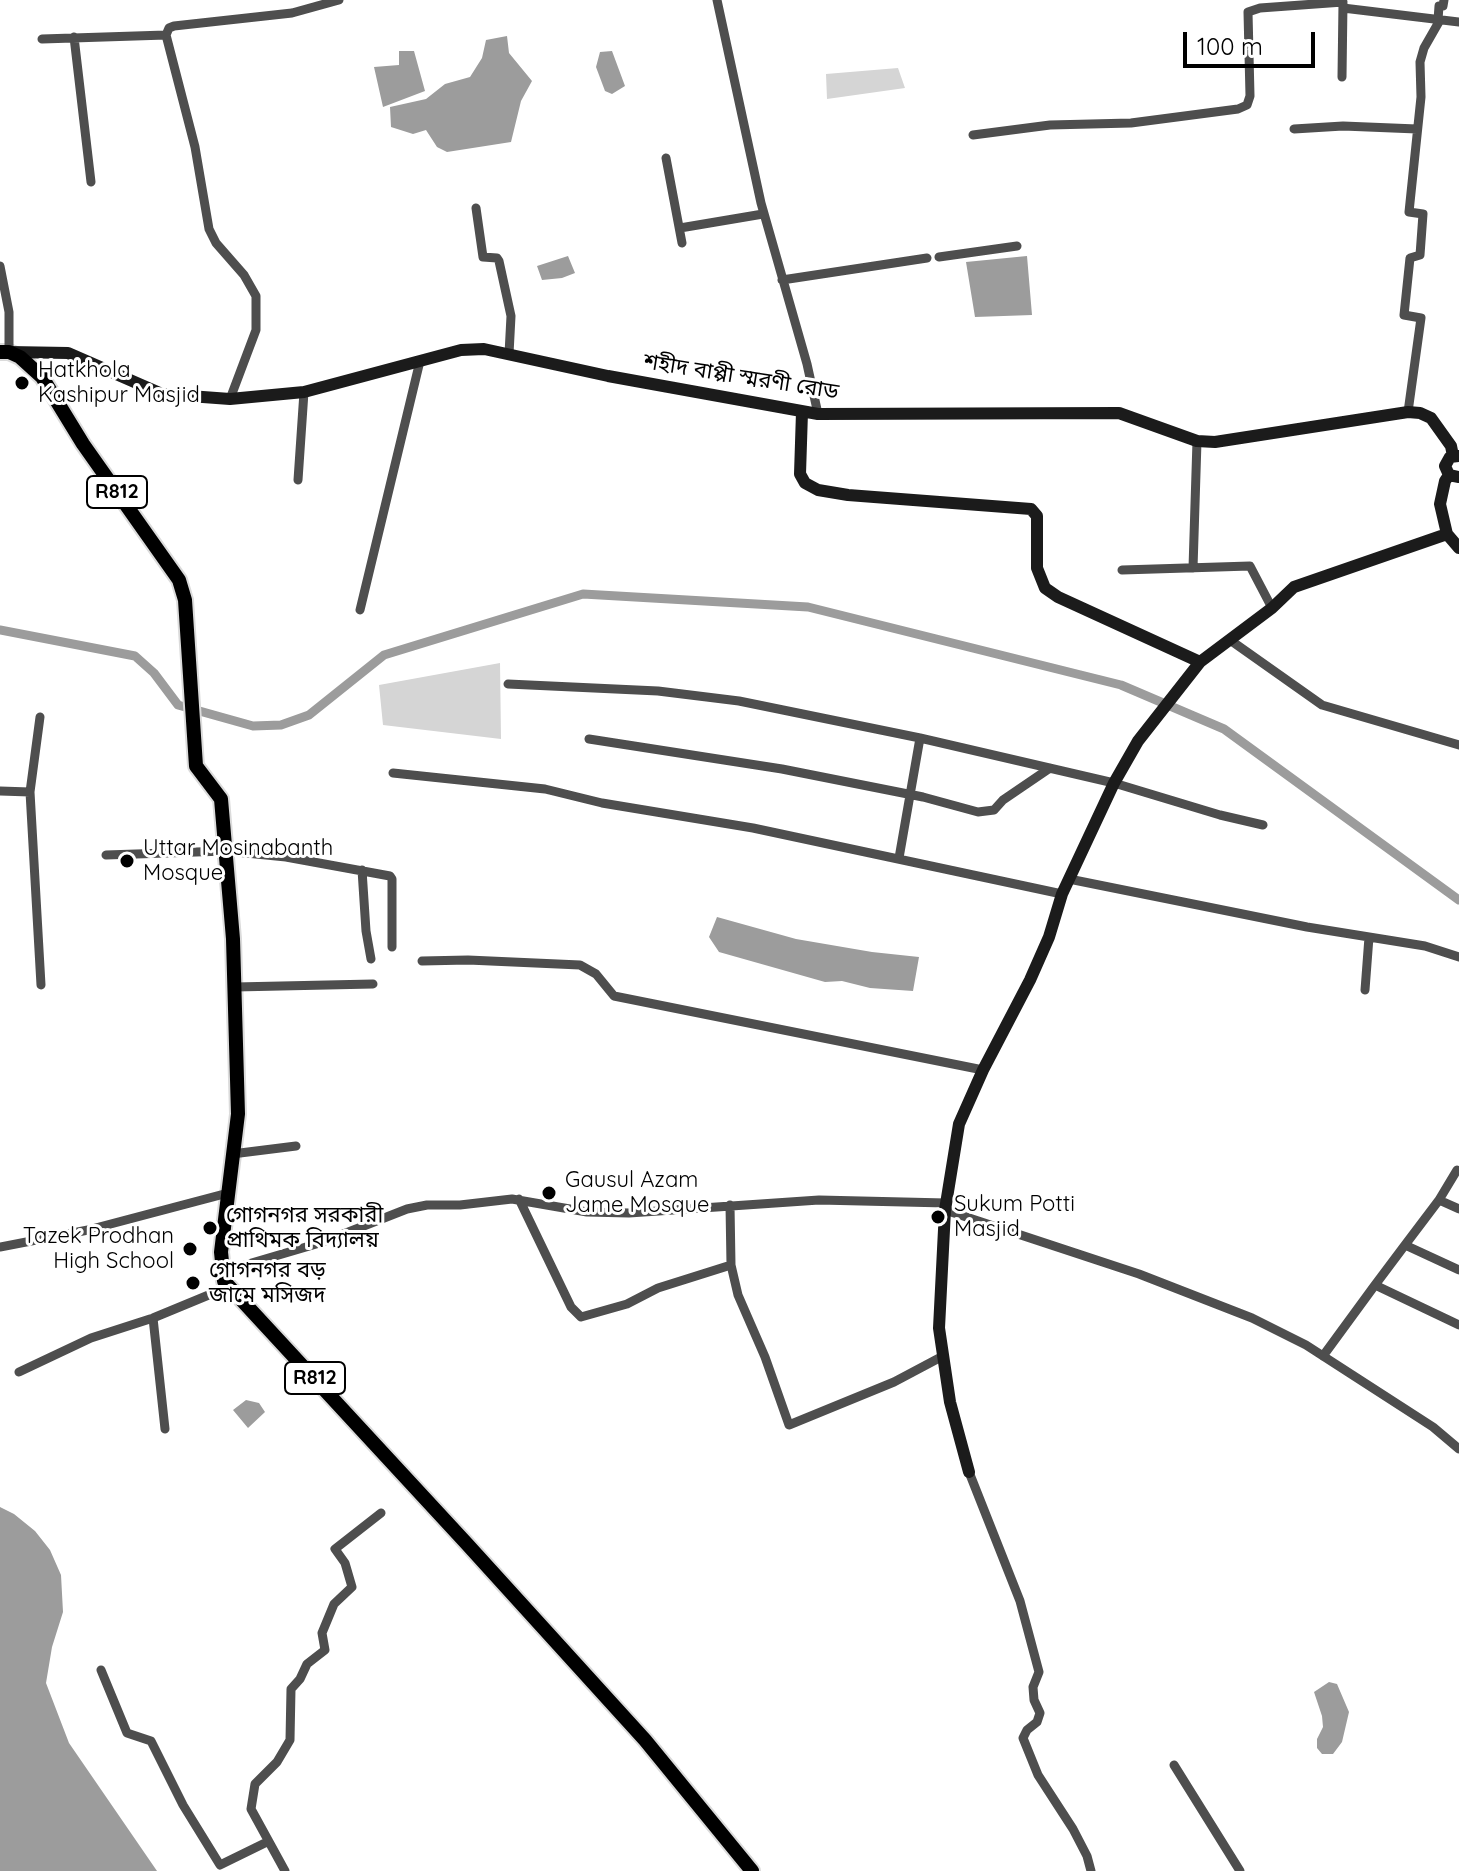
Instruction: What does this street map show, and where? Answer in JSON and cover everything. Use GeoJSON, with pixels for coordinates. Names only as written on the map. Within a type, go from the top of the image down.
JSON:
{"type":"FeatureCollection","features":[{"type":"Feature","properties":{"kind":"main road","name":"R812"},"geometry":{"type":"LineString","coordinates":[[5,352],[29,363],[42,377],[83,444],[179,580],[185,600],[196,766],[221,799],[235,987],[238,1114],[221,1272],[228,1287],[330,1394],[614,1706],[752,1871]]}},
{"type":"Feature","properties":{"kind":"street"},"geometry":{"type":"LineString","coordinates":[[230,399],[256,330],[256,296],[209,229],[195,147],[166,35],[169,28],[174,26],[292,13],[339,0]]}},
{"type":"Feature","properties":{"kind":"street"},"geometry":{"type":"LineString","coordinates":[[717,0],[763,214],[807,364],[818,414]]}},
{"type":"Feature","properties":{"kind":"street"},"geometry":{"type":"LineString","coordinates":[[1444,0],[1443,6],[1439,6],[1439,20],[1420,62],[1421,97],[1409,212],[1423,214],[1420,255],[1410,258],[1404,315],[1421,318],[1408,412],[1431,418],[1456,456],[1446,462],[1446,469],[1454,476],[1445,481],[1440,504],[1447,534],[1459,548]]}},
{"type":"Feature","properties":{"kind":"street"},"geometry":{"type":"LineString","coordinates":[[1342,77],[1343,3]]}},
{"type":"Feature","properties":{"kind":"street"},"geometry":{"type":"LineString","coordinates":[[973,135],[1050,125],[1131,123],[1238,109],[1247,105],[1250,96],[1248,12],[1260,8],[1343,3],[1459,22]]}},
{"type":"Feature","properties":{"kind":"street"},"geometry":{"type":"LineString","coordinates":[[42,39],[166,35]]}},
{"type":"Feature","properties":{"kind":"street"},"geometry":{"type":"LineString","coordinates":[[74,37],[91,182]]}},
{"type":"Feature","properties":{"kind":"street"},"geometry":{"type":"LineString","coordinates":[[1294,129],[1343,126],[1417,129]]}},
{"type":"Feature","properties":{"kind":"street"},"geometry":{"type":"LineString","coordinates":[[666,158],[682,243]]}},
{"type":"Feature","properties":{"kind":"street"},"geometry":{"type":"LineString","coordinates":[[476,208],[482,254],[487,259],[499,259],[512,325],[509,354]]}},
{"type":"Feature","properties":{"kind":"street"},"geometry":{"type":"LineString","coordinates":[[680,228],[763,214]]}},
{"type":"Feature","properties":{"kind":"street"},"geometry":{"type":"LineString","coordinates":[[939,257],[1017,246]]}},
{"type":"Feature","properties":{"kind":"street"},"geometry":{"type":"LineString","coordinates":[[782,280],[927,258]]}},
{"type":"Feature","properties":{"kind":"street"},"geometry":{"type":"LineString","coordinates":[[0,266],[9,312],[5,352]]}},
{"type":"Feature","properties":{"kind":"street","name":"শহীদ বাপ্পী স্মরণী রোড"},"geometry":{"type":"LineString","coordinates":[[5,352],[68,353],[162,394],[230,399],[304,392],[461,350],[484,349],[802,412],[1119,413],[1197,441],[1215,442],[1408,412]]}},
{"type":"Feature","properties":{"kind":"street"},"geometry":{"type":"LineString","coordinates":[[360,610],[420,361]]}},
{"type":"Feature","properties":{"kind":"street"},"geometry":{"type":"LineString","coordinates":[[298,480],[304,392]]}},
{"type":"Feature","properties":{"kind":"street"},"geometry":{"type":"LineString","coordinates":[[802,412],[800,474],[805,483],[818,490],[848,495],[1031,509],[1037,516],[1037,568],[1045,588],[1058,597],[1200,662]]}},
{"type":"Feature","properties":{"kind":"street"},"geometry":{"type":"LineString","coordinates":[[1193,568],[1197,441]]}},
{"type":"Feature","properties":{"kind":"street"},"geometry":{"type":"LineString","coordinates":[[1091,1871],[1073,1829],[1038,1775],[1023,1738],[1037,1722],[1040,1713],[1034,1700],[1033,1687],[1039,1672],[1020,1601],[969,1472],[950,1402],[939,1328],[945,1206],[959,1124],[1030,980],[1049,937],[1062,894],[1114,783],[1138,741],[1200,662],[1272,608],[1294,587],[1447,534]]}},
{"type":"Feature","properties":{"kind":"street"},"geometry":{"type":"LineString","coordinates":[[1122,570],[1250,566],[1272,608]]}},
{"type":"Feature","properties":{"kind":"street"},"geometry":{"type":"LineString","coordinates":[[1230,640],[1322,705],[1459,745]]}},
{"type":"Feature","properties":{"kind":"street"},"geometry":{"type":"LineString","coordinates":[[508,684],[658,691],[739,701],[920,738],[1114,783],[1263,825]]}},
{"type":"Feature","properties":{"kind":"street"},"geometry":{"type":"LineString","coordinates":[[40,717],[30,792],[41,985]]}},
{"type":"Feature","properties":{"kind":"street"},"geometry":{"type":"LineString","coordinates":[[899,858],[920,738]]}},
{"type":"Feature","properties":{"kind":"street"},"geometry":{"type":"LineString","coordinates":[[589,739],[782,769],[909,794],[978,812],[994,810],[1003,800],[1050,768]]}},
{"type":"Feature","properties":{"kind":"street"},"geometry":{"type":"LineString","coordinates":[[393,773],[545,789],[602,803],[753,828],[1062,894]]}},
{"type":"Feature","properties":{"kind":"street"},"geometry":{"type":"LineString","coordinates":[[0,791],[30,792]]}},
{"type":"Feature","properties":{"kind":"street"},"geometry":{"type":"LineString","coordinates":[[106,855],[226,851],[390,876],[392,947]]}},
{"type":"Feature","properties":{"kind":"street"},"geometry":{"type":"LineString","coordinates":[[362,870],[371,959]]}},
{"type":"Feature","properties":{"kind":"street"},"geometry":{"type":"LineString","coordinates":[[1069,879],[1194,905],[1425,946],[1459,957]]}},
{"type":"Feature","properties":{"kind":"street"},"geometry":{"type":"LineString","coordinates":[[1365,990],[1369,937]]}},
{"type":"Feature","properties":{"kind":"street"},"geometry":{"type":"LineString","coordinates":[[422,961],[580,965],[596,974],[614,996],[983,1070]]}},
{"type":"Feature","properties":{"kind":"street"},"geometry":{"type":"LineString","coordinates":[[235,987],[373,984]]}},
{"type":"Feature","properties":{"kind":"street"},"geometry":{"type":"LineString","coordinates":[[232,1154],[296,1146]]}},
{"type":"Feature","properties":{"kind":"street"},"geometry":{"type":"LineString","coordinates":[[1323,1356],[1439,1200],[1457,1170]]}},
{"type":"Feature","properties":{"kind":"street"},"geometry":{"type":"LineString","coordinates":[[0,1247],[88,1230],[228,1193]]}},
{"type":"Feature","properties":{"kind":"street"},"geometry":{"type":"LineString","coordinates":[[221,1272],[323,1242],[407,1209],[519,1199],[587,1212],[629,1213],[819,1200],[945,1206],[1139,1274],[1252,1318],[1323,1356],[1433,1427],[1459,1449]]}},
{"type":"Feature","properties":{"kind":"street"},"geometry":{"type":"LineString","coordinates":[[519,1199],[571,1307],[581,1317],[627,1304],[658,1288],[731,1265]]}},
{"type":"Feature","properties":{"kind":"street"},"geometry":{"type":"LineString","coordinates":[[1439,1200],[1459,1209]]}},
{"type":"Feature","properties":{"kind":"street"},"geometry":{"type":"LineString","coordinates":[[730,1205],[731,1265],[738,1295],[765,1357],[789,1425],[894,1382],[943,1356]]}},
{"type":"Feature","properties":{"kind":"street"},"geometry":{"type":"LineString","coordinates":[[1405,1245],[1459,1270]]}},
{"type":"Feature","properties":{"kind":"street"},"geometry":{"type":"LineString","coordinates":[[1375,1285],[1459,1325]]}},
{"type":"Feature","properties":{"kind":"street"},"geometry":{"type":"LineString","coordinates":[[19,1372],[91,1338],[153,1318],[228,1287]]}},
{"type":"Feature","properties":{"kind":"street"},"geometry":{"type":"LineString","coordinates":[[153,1318],[165,1429]]}},
{"type":"Feature","properties":{"kind":"street"},"geometry":{"type":"LineString","coordinates":[[285,1871],[251,1809],[255,1784],[277,1762],[290,1740],[291,1689],[307,1664],[325,1650],[322,1633],[334,1604],[352,1587],[345,1563],[335,1549],[381,1513]]}},
{"type":"Feature","properties":{"kind":"street"},"geometry":{"type":"LineString","coordinates":[[101,1670],[127,1733],[151,1741],[183,1805],[220,1865],[267,1842]]}},
{"type":"Feature","properties":{"kind":"street"},"geometry":{"type":"LineString","coordinates":[[1174,1765],[1240,1871]]}},
{"type":"Feature","properties":{"kind":"shaded area"},"geometry":{"type":"Polygon","coordinates":[[[507,36],[509,53],[532,81],[521,101],[511,142],[447,152],[437,147],[426,130],[413,134],[391,127],[390,107],[426,99],[445,84],[470,77],[482,58],[486,40],[507,36]]]}},
{"type":"Feature","properties":{"kind":"shaded area"},"geometry":{"type":"Polygon","coordinates":[[[399,51],[414,51],[425,91],[383,107],[374,67],[399,65],[399,51]]]}},
{"type":"Feature","properties":{"kind":"shaded area"},"geometry":{"type":"Polygon","coordinates":[[[612,51],[625,86],[612,94],[605,91],[596,67],[600,52],[612,51]]]}},
{"type":"Feature","properties":{"kind":"shaded area"},"geometry":{"type":"Polygon","coordinates":[[[898,68],[905,88],[827,99],[826,74],[898,68]]]}},
{"type":"Feature","properties":{"kind":"shaded area"},"geometry":{"type":"Polygon","coordinates":[[[568,256],[575,273],[542,280],[537,266],[568,256]]]}},
{"type":"Feature","properties":{"kind":"shaded area"},"geometry":{"type":"Polygon","coordinates":[[[1027,256],[1032,315],[975,317],[966,262],[1027,256]]]}},
{"type":"Feature","properties":{"kind":"shaded area"},"geometry":{"type":"Polygon","coordinates":[[[500,663],[501,739],[383,725],[379,685],[500,663]]]}},
{"type":"Feature","properties":{"kind":"shaded area"},"geometry":{"type":"Polygon","coordinates":[[[717,917],[796,939],[919,957],[913,991],[870,988],[842,981],[825,982],[719,952],[709,937],[717,917]]]}},
{"type":"Feature","properties":{"kind":"shaded area"},"geometry":{"type":"Polygon","coordinates":[[[246,1400],[259,1403],[265,1412],[248,1428],[233,1410],[246,1400]]]}},
{"type":"Feature","properties":{"kind":"shaded area"},"geometry":{"type":"Polygon","coordinates":[[[0,1507],[35,1531],[50,1550],[61,1575],[63,1612],[52,1647],[46,1683],[69,1743],[157,1871],[0,1871],[0,1507]]]}},
{"type":"Feature","properties":{"kind":"shaded area"},"geometry":{"type":"Polygon","coordinates":[[[1329,1682],[1337,1684],[1349,1712],[1342,1742],[1333,1754],[1322,1754],[1317,1748],[1317,1739],[1323,1727],[1322,1716],[1314,1692],[1329,1682]]]}},
{"type":"Feature","properties":{"kind":"waterway"},"geometry":{"type":"LineString","coordinates":[[0,630],[135,656],[154,673],[178,705],[253,726],[281,725],[309,715],[384,655],[583,594],[808,607],[1121,685],[1224,729],[1459,900]]}},
{"type":"Feature","properties":{"kind":"place","name":"Hatkhola Kashipur Masjid"},"geometry":{"type":"Point","coordinates":[22,383]}},
{"type":"Feature","properties":{"kind":"place","name":"Uttar Mosinabanth Mosque"},"geometry":{"type":"Point","coordinates":[127,861]}},
{"type":"Feature","properties":{"kind":"place","name":"Gausul Azam Jame Mosque"},"geometry":{"type":"Point","coordinates":[549,1193]}},
{"type":"Feature","properties":{"kind":"place","name":"Sukum Potti Masjid"},"geometry":{"type":"Point","coordinates":[938,1217]}},
{"type":"Feature","properties":{"kind":"place","name":"গোগনগর সরকারী প্রাথিমক বিদ্যালয়"},"geometry":{"type":"Point","coordinates":[210,1228]}},
{"type":"Feature","properties":{"kind":"place","name":"Tazek Prodhan High School"},"geometry":{"type":"Point","coordinates":[190,1249]}},
{"type":"Feature","properties":{"kind":"place","name":"গোগনগর বড় জামে মসিজদ"},"geometry":{"type":"Point","coordinates":[193,1283]}}]}
